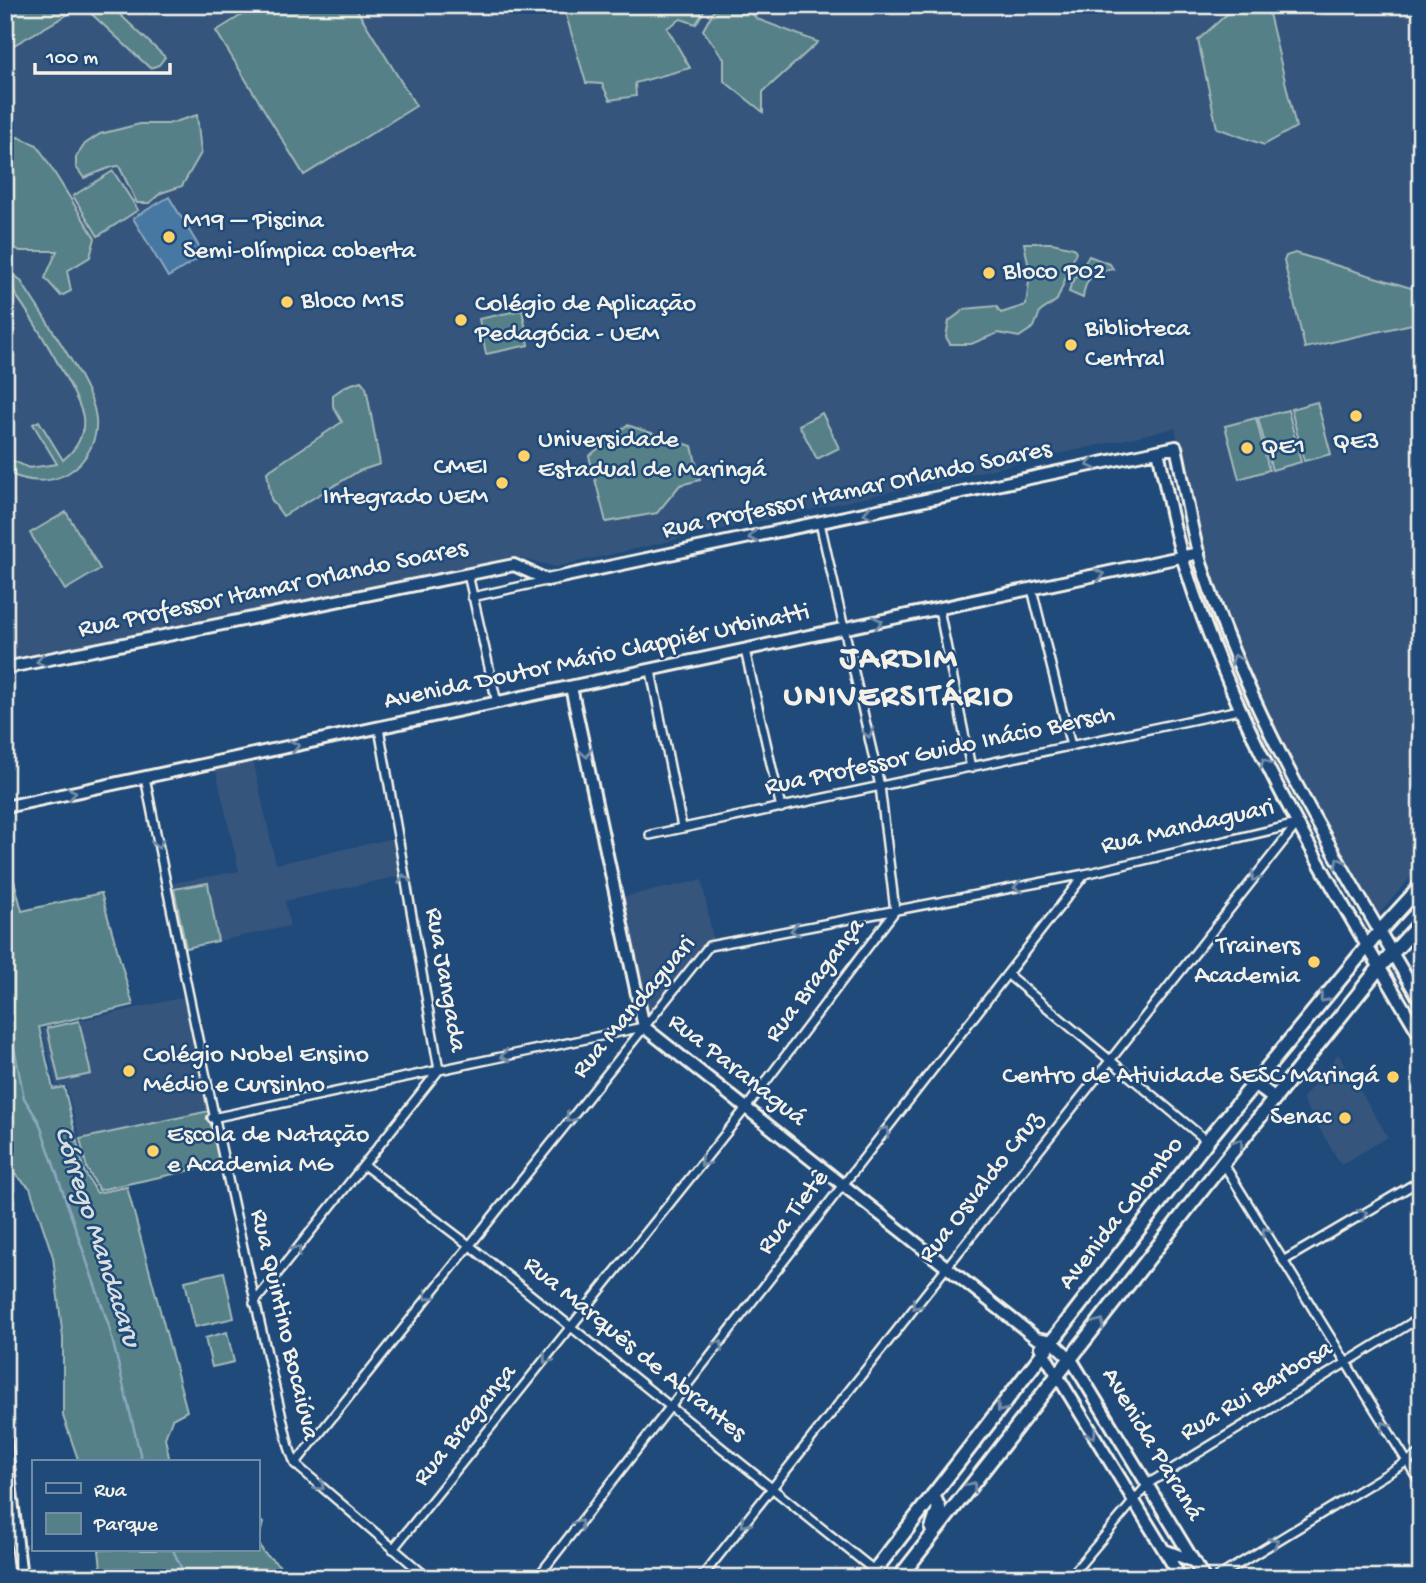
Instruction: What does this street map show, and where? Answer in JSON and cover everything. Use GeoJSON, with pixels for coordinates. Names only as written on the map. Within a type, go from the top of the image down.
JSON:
{"type":"FeatureCollection","features":[{"type":"Feature","properties":{"kind":"main road","name":"Rua Professor Itamar Orlando Soares"},"geometry":{"type":"LineString","coordinates":[[5,668],[514,565],[547,580],[1176,447],[1199,554]]}},
{"type":"Feature","properties":{"kind":"main road"},"geometry":{"type":"LineString","coordinates":[[1157,451],[1182,558],[1239,710],[1297,824],[1421,1037]]}},
{"type":"Feature","properties":{"kind":"main road"},"geometry":{"type":"LineString","coordinates":[[1199,554],[1224,628],[1284,763],[1378,932],[1421,1002]]}},
{"type":"Feature","properties":{"kind":"main road","name":"Avenida Doutor Mário Clappiér Urbinatti"},"geometry":{"type":"LineString","coordinates":[[5,807],[1199,554]]}},
{"type":"Feature","properties":{"kind":"main road"},"geometry":{"type":"LineString","coordinates":[[1218,659],[1224,628]]}},
{"type":"Feature","properties":{"kind":"main road","name":"Rua Paranaguá"},"geometry":{"type":"LineString","coordinates":[[571,687],[644,1027],[947,1265],[1044,1345]]}},
{"type":"Feature","properties":{"kind":"main road","name":"Avenida Colombo"},"geometry":{"type":"LineString","coordinates":[[872,1574],[1044,1345],[1378,932],[1421,886]]}},
{"type":"Feature","properties":{"kind":"main road","name":"Avenida Colombo"},"geometry":{"type":"LineString","coordinates":[[899,1578],[1223,1163],[1379,968],[1421,922]]}},
{"type":"Feature","properties":{"kind":"main road"},"geometry":{"type":"LineString","coordinates":[[1291,1041],[1309,1056]]}},
{"type":"Feature","properties":{"kind":"main road"},"geometry":{"type":"LineString","coordinates":[[1254,1083],[1275,1099]]}},
{"type":"Feature","properties":{"kind":"main road","name":"Avenida Paraná"},"geometry":{"type":"LineString","coordinates":[[1044,1345],[1071,1360],[1149,1483],[1204,1578]]}},
{"type":"Feature","properties":{"kind":"main road","name":"Avenida Paraná"},"geometry":{"type":"LineString","coordinates":[[1044,1345],[1057,1376],[1181,1578]]}},
{"type":"Feature","properties":{"kind":"main road"},"geometry":{"type":"LineString","coordinates":[[1070,1397],[1087,1384]]}},
{"type":"Feature","properties":{"kind":"main road"},"geometry":{"type":"LineString","coordinates":[[5,1438],[21,1578]]}},
{"type":"Feature","properties":{"kind":"main road"},"geometry":{"type":"LineString","coordinates":[[924,1546],[939,1508],[933,1495]]}},
{"type":"Feature","properties":{"kind":"main road"},"geometry":{"type":"LineString","coordinates":[[1164,1550],[1195,1562]]}},
{"type":"Feature","properties":{"kind":"street","name":"Rua Bragança"},"geometry":{"type":"LineString","coordinates":[[393,1549],[746,1108],[895,911],[880,786],[820,523]]}},
{"type":"Feature","properties":{"kind":"street"},"geometry":{"type":"LineString","coordinates":[[468,574],[497,703]]}},
{"type":"Feature","properties":{"kind":"street","name":"Rua Professor Itamar Orlando Soares"},"geometry":{"type":"LineString","coordinates":[[472,597],[547,580]]}},
{"type":"Feature","properties":{"kind":"street"},"geometry":{"type":"LineString","coordinates":[[1032,589],[1071,746]]}},
{"type":"Feature","properties":{"kind":"street"},"geometry":{"type":"LineString","coordinates":[[939,609],[971,768]]}},
{"type":"Feature","properties":{"kind":"street"},"geometry":{"type":"LineString","coordinates":[[746,650],[780,808]]}},
{"type":"Feature","properties":{"kind":"street"},"geometry":{"type":"LineString","coordinates":[[651,670],[682,827]]}},
{"type":"Feature","properties":{"kind":"street","name":"Rua Professor Guido Inácio Bersch"},"geometry":{"type":"LineString","coordinates":[[650,835],[1239,710]]}},
{"type":"Feature","properties":{"kind":"street","name":"Rua Jangada"},"geometry":{"type":"LineString","coordinates":[[254,1303],[439,1070],[379,728]]}},
{"type":"Feature","properties":{"kind":"street","name":"Rua Quintino Bocaiúva"},"geometry":{"type":"LineString","coordinates":[[145,777],[200,1043],[212,1118],[254,1303],[295,1465],[428,1578]]}},
{"type":"Feature","properties":{"kind":"street","name":"Rua Mandaguari"},"geometry":{"type":"LineString","coordinates":[[295,1465],[709,946],[1085,874],[1297,824]]}},
{"type":"Feature","properties":{"kind":"street","name":"Rua Osvaldo Cruz"},"geometry":{"type":"LineString","coordinates":[[701,1578],[1297,824]]}},
{"type":"Feature","properties":{"kind":"street","name":"Rua Tietê"},"geometry":{"type":"LineString","coordinates":[[537,1578],[1085,874]]}},
{"type":"Feature","properties":{"kind":"street"},"geometry":{"type":"LineString","coordinates":[[1007,974],[1207,1141]]}},
{"type":"Feature","properties":{"kind":"street"},"geometry":{"type":"LineString","coordinates":[[212,1118],[644,1027]]}},
{"type":"Feature","properties":{"kind":"street"},"geometry":{"type":"LineString","coordinates":[[1223,1163],[1421,1484]]}},
{"type":"Feature","properties":{"kind":"street","name":"Rua Marquês de Abrantes"},"geometry":{"type":"LineString","coordinates":[[365,1166],[469,1245],[773,1488],[872,1574]]}},
{"type":"Feature","properties":{"kind":"street"},"geometry":{"type":"LineString","coordinates":[[1283,1261],[1421,1180]]}},
{"type":"Feature","properties":{"kind":"street","name":"Rua Rui Barbosa"},"geometry":{"type":"LineString","coordinates":[[1069,1578],[1149,1483],[1421,1317]]}},
{"type":"Feature","properties":{"kind":"street"},"geometry":{"type":"LineString","coordinates":[[1216,1578],[1421,1453]]}},
{"type":"Feature","properties":{"kind":"shaded area","name":"Universidade Estadual de Maringá"},"geometry":{"type":"Polygon","coordinates":[[[5,5],[1421,5],[1421,865],[1377,917],[1324,830],[1243,668],[1201,554],[1175,428],[555,567],[516,557],[5,662],[5,5]]]}},
{"type":"Feature","properties":{"kind":"shaded area","name":"M19 – Piscina Semi-olímpica coberta"},"geometry":{"type":"Polygon","coordinates":[[[169,197],[204,255],[168,277],[133,218],[169,197]]]}},
{"type":"Feature","properties":{"kind":"shaded area"},"geometry":{"type":"Polygon","coordinates":[[[252,755],[276,864],[394,838],[400,876],[285,901],[290,926],[180,949],[167,884],[239,871],[214,763],[252,755]]]}},
{"type":"Feature","properties":{"kind":"shaded area"},"geometry":{"type":"Polygon","coordinates":[[[702,880],[714,945],[644,1027],[617,898],[702,880]]]}},
{"type":"Feature","properties":{"kind":"shaded area","name":"Colégio Nobel Ensino Médio e Cursinho"},"geometry":{"type":"Polygon","coordinates":[[[189,996],[214,1110],[80,1139],[66,1085],[56,1086],[42,1029],[189,996]]]}},
{"type":"Feature","properties":{"kind":"shaded area","name":"Senac"},"geometry":{"type":"Polygon","coordinates":[[[1338,1054],[1388,1137],[1341,1165],[1302,1099],[1338,1054]]]}},
{"type":"Feature","properties":{"kind":"green space"},"geometry":{"type":"Polygon","coordinates":[[[5,5],[110,5],[165,57],[159,65],[150,68],[83,6],[5,50],[5,5]]]}},
{"type":"Feature","properties":{"kind":"green space"},"geometry":{"type":"Polygon","coordinates":[[[258,5],[354,5],[416,106],[304,175],[216,31],[258,5]]]}},
{"type":"Feature","properties":{"kind":"green space"},"geometry":{"type":"Polygon","coordinates":[[[563,5],[706,7],[696,24],[681,19],[667,28],[690,68],[635,83],[636,96],[610,100],[602,84],[586,83],[563,5]]]}},
{"type":"Feature","properties":{"kind":"green space"},"geometry":{"type":"Polygon","coordinates":[[[1237,5],[1267,5],[1296,127],[1264,145],[1217,128],[1198,40],[1237,5]]]}},
{"type":"Feature","properties":{"kind":"green space"},"geometry":{"type":"Polygon","coordinates":[[[745,6],[757,19],[818,42],[763,92],[763,112],[724,81],[724,59],[703,30],[714,10],[745,6]]]}},
{"type":"Feature","properties":{"kind":"green space"},"geometry":{"type":"Polygon","coordinates":[[[197,115],[201,153],[182,186],[161,193],[149,203],[137,203],[119,166],[84,178],[76,167],[76,157],[85,144],[100,134],[140,124],[168,124],[197,115]]]}},
{"type":"Feature","properties":{"kind":"green space"},"geometry":{"type":"Polygon","coordinates":[[[18,137],[37,145],[95,238],[90,257],[67,271],[71,291],[61,296],[45,278],[57,251],[20,251],[5,242],[5,139],[18,137]]]}},
{"type":"Feature","properties":{"kind":"green space"},"geometry":{"type":"Polygon","coordinates":[[[113,171],[138,210],[98,236],[73,196],[113,171]]]}},
{"type":"Feature","properties":{"kind":"green space"},"geometry":{"type":"Polygon","coordinates":[[[1024,243],[1052,243],[1074,248],[1076,252],[1057,300],[1040,312],[1034,327],[1019,337],[998,333],[971,344],[950,344],[946,337],[949,321],[965,309],[996,306],[1001,313],[1026,305],[1030,273],[1024,243]]]}},
{"type":"Feature","properties":{"kind":"green space"},"geometry":{"type":"Polygon","coordinates":[[[1295,253],[1421,291],[1421,322],[1305,348],[1284,261],[1286,256],[1295,253]]]}},
{"type":"Feature","properties":{"kind":"green space"},"geometry":{"type":"Polygon","coordinates":[[[1089,256],[1110,264],[1113,269],[1088,280],[1083,298],[1069,292],[1071,284],[1089,256]]]}},
{"type":"Feature","properties":{"kind":"green space"},"geometry":{"type":"Polygon","coordinates":[[[5,266],[21,281],[63,347],[84,384],[95,413],[96,430],[87,455],[68,473],[44,481],[29,480],[6,472],[5,457],[29,468],[57,464],[33,424],[39,421],[63,460],[78,442],[83,418],[62,370],[5,282],[5,266]]]}},
{"type":"Feature","properties":{"kind":"green space"},"geometry":{"type":"Polygon","coordinates":[[[522,310],[529,345],[486,354],[479,319],[522,310]]]}},
{"type":"Feature","properties":{"kind":"green space"},"geometry":{"type":"Polygon","coordinates":[[[361,381],[366,387],[380,464],[359,471],[283,516],[271,499],[267,472],[342,422],[333,406],[333,395],[346,386],[361,381]]]}},
{"type":"Feature","properties":{"kind":"green space"},"geometry":{"type":"Polygon","coordinates":[[[1317,402],[1331,454],[1304,461],[1291,409],[1317,402]]]}},
{"type":"Feature","properties":{"kind":"green space"},"geometry":{"type":"Polygon","coordinates":[[[1288,410],[1301,462],[1272,470],[1258,418],[1288,410]]]}},
{"type":"Feature","properties":{"kind":"green space"},"geometry":{"type":"Polygon","coordinates":[[[822,413],[839,448],[817,459],[799,425],[822,413]]]}},
{"type":"Feature","properties":{"kind":"green space","name":"QE1"},"geometry":{"type":"Polygon","coordinates":[[[1256,418],[1269,470],[1239,479],[1225,426],[1256,418]]]}},
{"type":"Feature","properties":{"kind":"green space"},"geometry":{"type":"Polygon","coordinates":[[[627,425],[692,446],[700,480],[680,485],[657,513],[606,522],[589,456],[627,425]]]}},
{"type":"Feature","properties":{"kind":"green space"},"geometry":{"type":"Polygon","coordinates":[[[66,512],[100,569],[65,590],[30,533],[66,512]]]}},
{"type":"Feature","properties":{"kind":"green space"},"geometry":{"type":"Polygon","coordinates":[[[5,857],[8,857],[22,911],[101,893],[133,1005],[39,1027],[53,1089],[64,1087],[84,1171],[97,1193],[127,1187],[187,1411],[172,1419],[165,1438],[170,1460],[78,1460],[63,1416],[63,1338],[53,1257],[30,1188],[16,1175],[5,1172],[5,857]]]}},
{"type":"Feature","properties":{"kind":"green space"},"geometry":{"type":"Polygon","coordinates":[[[208,883],[218,941],[186,948],[174,889],[208,883]]]}},
{"type":"Feature","properties":{"kind":"green space"},"geometry":{"type":"Polygon","coordinates":[[[79,1021],[91,1074],[59,1081],[47,1028],[79,1021]]]}},
{"type":"Feature","properties":{"kind":"green space","name":"Escola de Natação e Academia MG"},"geometry":{"type":"Polygon","coordinates":[[[214,1110],[225,1163],[99,1190],[87,1169],[80,1139],[214,1110]]]}},
{"type":"Feature","properties":{"kind":"green space"},"geometry":{"type":"Polygon","coordinates":[[[224,1272],[234,1318],[195,1327],[185,1281],[224,1272]]]}},
{"type":"Feature","properties":{"kind":"green space"},"geometry":{"type":"Polygon","coordinates":[[[227,1332],[234,1362],[212,1367],[205,1338],[227,1332]]]}},
{"type":"Feature","properties":{"kind":"green space"},"geometry":{"type":"Polygon","coordinates":[[[259,1519],[263,1523],[259,1538],[259,1519]]]}},
{"type":"Feature","properties":{"kind":"green space"},"geometry":{"type":"Polygon","coordinates":[[[259,1544],[264,1553],[295,1578],[102,1578],[99,1552],[259,1552],[259,1544]]]}},
{"type":"Feature","properties":{"kind":"waterway","name":"Córrego Mandacaru"},"geometry":{"type":"LineString","coordinates":[[5,1028],[12,1037],[24,1098],[39,1122],[109,1326],[142,1460]]}},
{"type":"Feature","properties":{"kind":"waterway","name":"Córrego Mandacaru"},"geometry":{"type":"LineString","coordinates":[[174,1552],[186,1578]]}},
{"type":"Feature","properties":{"kind":"place","name":"M19 – Piscina Semi-olímpica coberta"},"geometry":{"type":"Point","coordinates":[169,237]}},
{"type":"Feature","properties":{"kind":"place","name":"Bloco P02"},"geometry":{"type":"Point","coordinates":[989,273]}},
{"type":"Feature","properties":{"kind":"place","name":"Bloco M15"},"geometry":{"type":"Point","coordinates":[287,302]}},
{"type":"Feature","properties":{"kind":"place","name":"Colégio de Aplicação Pedagócia - UEM"},"geometry":{"type":"Point","coordinates":[461,320]}},
{"type":"Feature","properties":{"kind":"place","name":"Biblioteca Central"},"geometry":{"type":"Point","coordinates":[1071,345]}},
{"type":"Feature","properties":{"kind":"place","name":"QE3"},"geometry":{"type":"Point","coordinates":[1356,416]}},
{"type":"Feature","properties":{"kind":"place","name":"QE1"},"geometry":{"type":"Point","coordinates":[1247,448]}},
{"type":"Feature","properties":{"kind":"place","name":"Universidade Estadual de Maringá"},"geometry":{"type":"Point","coordinates":[524,456]}},
{"type":"Feature","properties":{"kind":"place","name":"CMEI Integrado UEM"},"geometry":{"type":"Point","coordinates":[502,483]}},
{"type":"Feature","properties":{"kind":"place","name":"Trainers Academia"},"geometry":{"type":"Point","coordinates":[1314,962]}},
{"type":"Feature","properties":{"kind":"place","name":"Colégio Nobel Ensino Médio e Cursinho"},"geometry":{"type":"Point","coordinates":[129,1071]}},
{"type":"Feature","properties":{"kind":"place","name":"Centro de Atividade SESC Maringá"},"geometry":{"type":"Point","coordinates":[1393,1077]}},
{"type":"Feature","properties":{"kind":"place","name":"Senac"},"geometry":{"type":"Point","coordinates":[1345,1118]}},
{"type":"Feature","properties":{"kind":"place","name":"Escola de Natação e Academia MG"},"geometry":{"type":"Point","coordinates":[153,1151]}},
{"type":"Feature","properties":{"kind":"district","name":"JARDIM UNIVERSITÁRIO"},"geometry":{"type":"Point","coordinates":[899,679]}}]}
